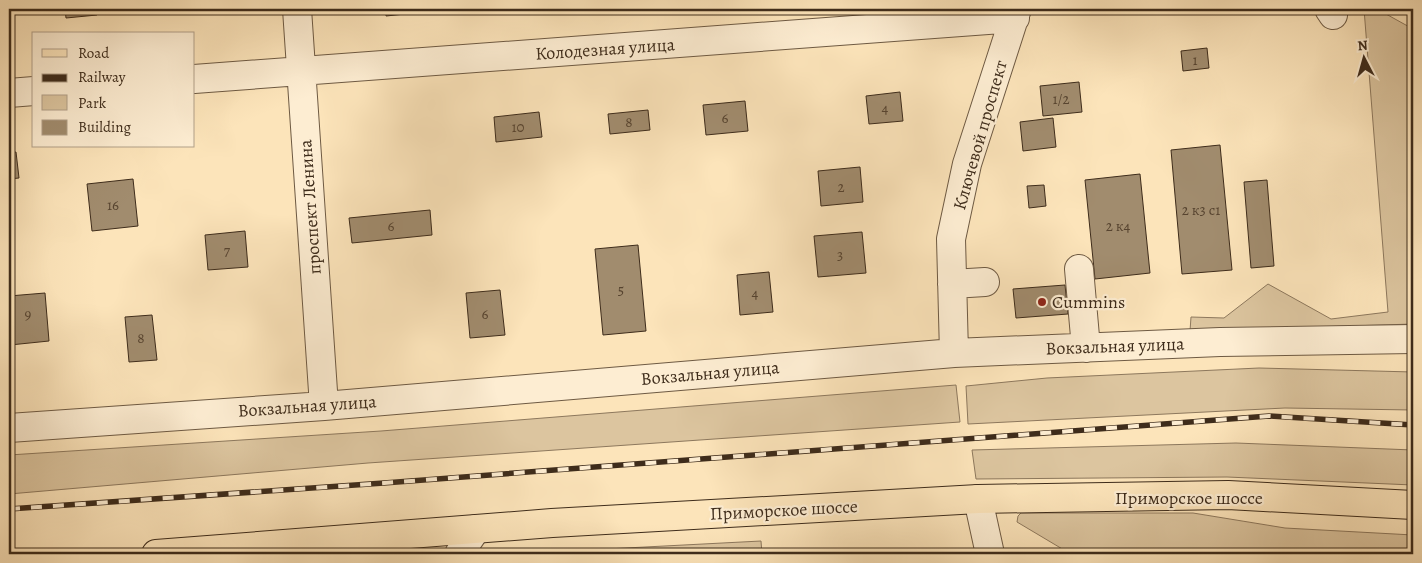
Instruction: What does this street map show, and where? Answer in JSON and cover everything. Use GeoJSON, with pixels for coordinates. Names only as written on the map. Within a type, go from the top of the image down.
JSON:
{"type":"FeatureCollection","features":[{"type":"Feature","properties":{"kind":"main road","name":"Приморское шоссе"},"geometry":{"type":"LineString","coordinates":[[156,554],[552,523],[978,500],[1228,495],[1413,505]]}},
{"type":"Feature","properties":{"kind":"street","name":"проспект Ленина"},"geometry":{"type":"LineString","coordinates":[[297,9],[324,406]]}},
{"type":"Feature","properties":{"kind":"street","name":"Колодезная улица"},"geometry":{"type":"LineString","coordinates":[[195,79],[1017,11]]}},
{"type":"Feature","properties":{"kind":"street","name":"Ключевой проспект"},"geometry":{"type":"LineString","coordinates":[[954,353],[951,239],[968,164],[1017,11]]}},
{"type":"Feature","properties":{"kind":"street"},"geometry":{"type":"LineString","coordinates":[[9,93],[32,91]]}},
{"type":"Feature","properties":{"kind":"street"},"geometry":{"type":"LineString","coordinates":[[1079,269],[1086,348]]}},
{"type":"Feature","properties":{"kind":"street"},"geometry":{"type":"LineString","coordinates":[[952,284],[985,282]]}},
{"type":"Feature","properties":{"kind":"street","name":"Вокзальная улица"},"geometry":{"type":"LineString","coordinates":[[9,428],[324,406],[954,353],[1220,342],[1413,339]]}},
{"type":"Feature","properties":{"kind":"street"},"geometry":{"type":"LineString","coordinates":[[978,500],[990,554]]}},
{"type":"Feature","properties":{"kind":"street"},"geometry":{"type":"LineString","coordinates":[[459,554],[476,529]]}},
{"type":"Feature","properties":{"kind":"green space"},"geometry":{"type":"Polygon","coordinates":[[[1364,9],[1377,9],[1413,29],[1413,324],[1190,331],[1191,317],[1224,318],[1268,284],[1331,319],[1388,312],[1364,9]]]}},
{"type":"Feature","properties":{"kind":"green space"},"geometry":{"type":"Polygon","coordinates":[[[1259,368],[1413,372],[1413,410],[1285,408],[968,424],[966,386],[1047,378],[1259,368]]]}},
{"type":"Feature","properties":{"kind":"green space"},"geometry":{"type":"Polygon","coordinates":[[[956,385],[960,422],[368,463],[9,494],[9,455],[381,431],[956,385]]]}},
{"type":"Feature","properties":{"kind":"green space"},"geometry":{"type":"Polygon","coordinates":[[[1236,443],[1413,450],[1413,485],[1227,477],[976,479],[972,450],[1236,443]]]}},
{"type":"Feature","properties":{"kind":"green space"},"geometry":{"type":"Polygon","coordinates":[[[1021,513],[1193,513],[1285,528],[1413,535],[1413,554],[1261,550],[1064,550],[1017,522],[1018,516],[1021,513]]]}},
{"type":"Feature","properties":{"kind":"green space"},"geometry":{"type":"Polygon","coordinates":[[[761,541],[762,554],[510,554],[761,541]]]}},
{"type":"Feature","properties":{"kind":"building"},"geometry":{"type":"Polygon","coordinates":[[[65,9],[97,9],[97,15],[66,18],[65,9]]]}},
{"type":"Feature","properties":{"kind":"building"},"geometry":{"type":"Polygon","coordinates":[[[172,9],[206,9],[172,13],[172,9]]]}},
{"type":"Feature","properties":{"kind":"building"},"geometry":{"type":"Polygon","coordinates":[[[386,9],[443,9],[443,10],[386,16],[386,9]]]}},
{"type":"Feature","properties":{"kind":"building"},"geometry":{"type":"Polygon","coordinates":[[[1207,48],[1209,68],[1183,71],[1181,51],[1207,48]]]}},
{"type":"Feature","properties":{"kind":"building"},"geometry":{"type":"Polygon","coordinates":[[[1079,82],[1082,112],[1043,116],[1040,86],[1079,82]]]}},
{"type":"Feature","properties":{"kind":"building"},"geometry":{"type":"Polygon","coordinates":[[[900,92],[903,121],[869,124],[866,96],[900,92]]]}},
{"type":"Feature","properties":{"kind":"building"},"geometry":{"type":"Polygon","coordinates":[[[745,101],[748,131],[706,135],[703,105],[745,101]]]}},
{"type":"Feature","properties":{"kind":"building"},"geometry":{"type":"Polygon","coordinates":[[[648,110],[650,130],[610,134],[608,114],[648,110]]]}},
{"type":"Feature","properties":{"kind":"building"},"geometry":{"type":"Polygon","coordinates":[[[539,112],[542,137],[496,142],[494,117],[539,112]]]}},
{"type":"Feature","properties":{"kind":"building"},"geometry":{"type":"Polygon","coordinates":[[[1053,118],[1056,147],[1023,151],[1020,122],[1053,118]]]}},
{"type":"Feature","properties":{"kind":"building"},"geometry":{"type":"Polygon","coordinates":[[[1220,145],[1232,270],[1182,274],[1171,150],[1220,145]]]}},
{"type":"Feature","properties":{"kind":"building"},"geometry":{"type":"Polygon","coordinates":[[[16,152],[19,178],[9,179],[9,153],[16,152]]]}},
{"type":"Feature","properties":{"kind":"building"},"geometry":{"type":"Polygon","coordinates":[[[860,167],[863,202],[821,206],[818,171],[860,167]]]}},
{"type":"Feature","properties":{"kind":"building"},"geometry":{"type":"Polygon","coordinates":[[[1140,174],[1150,273],[1095,279],[1085,180],[1140,174]]]}},
{"type":"Feature","properties":{"kind":"building"},"geometry":{"type":"Polygon","coordinates":[[[133,179],[138,226],[92,231],[87,184],[133,179]]]}},
{"type":"Feature","properties":{"kind":"building"},"geometry":{"type":"Polygon","coordinates":[[[1267,180],[1274,266],[1251,268],[1244,182],[1267,180]]]}},
{"type":"Feature","properties":{"kind":"building"},"geometry":{"type":"Polygon","coordinates":[[[1044,185],[1046,206],[1029,208],[1027,186],[1044,185]]]}},
{"type":"Feature","properties":{"kind":"building"},"geometry":{"type":"Polygon","coordinates":[[[430,210],[432,235],[352,243],[349,218],[430,210]]]}},
{"type":"Feature","properties":{"kind":"building"},"geometry":{"type":"Polygon","coordinates":[[[245,231],[248,267],[208,270],[205,235],[245,231]]]}},
{"type":"Feature","properties":{"kind":"building"},"geometry":{"type":"Polygon","coordinates":[[[862,232],[866,273],[818,277],[814,236],[862,232]]]}},
{"type":"Feature","properties":{"kind":"building"},"geometry":{"type":"Polygon","coordinates":[[[638,245],[646,331],[603,335],[595,249],[638,245]]]}},
{"type":"Feature","properties":{"kind":"building"},"geometry":{"type":"Polygon","coordinates":[[[769,272],[773,312],[740,315],[737,275],[769,272]]]}},
{"type":"Feature","properties":{"kind":"building"},"geometry":{"type":"Polygon","coordinates":[[[1065,285],[1068,314],[1016,318],[1013,289],[1065,285]]]}},
{"type":"Feature","properties":{"kind":"building"},"geometry":{"type":"Polygon","coordinates":[[[500,290],[505,335],[470,338],[466,293],[500,290]]]}},
{"type":"Feature","properties":{"kind":"building"},"geometry":{"type":"Polygon","coordinates":[[[45,293],[49,341],[10,345],[9,296],[45,293]]]}},
{"type":"Feature","properties":{"kind":"building"},"geometry":{"type":"Polygon","coordinates":[[[152,315],[157,360],[129,362],[125,317],[152,315]]]}},
{"type":"Feature","properties":{"kind":"waterway"},"geometry":{"type":"LineString","coordinates":[[1404,9],[1413,14]]}},
{"type":"Feature","properties":{"kind":"railway"},"geometry":{"type":"LineString","coordinates":[[9,509],[384,483],[1269,416],[1413,425]]}},
{"type":"Feature","properties":{"kind":"place","name":"Cummins"},"geometry":{"type":"Point","coordinates":[1042,302]}}]}
